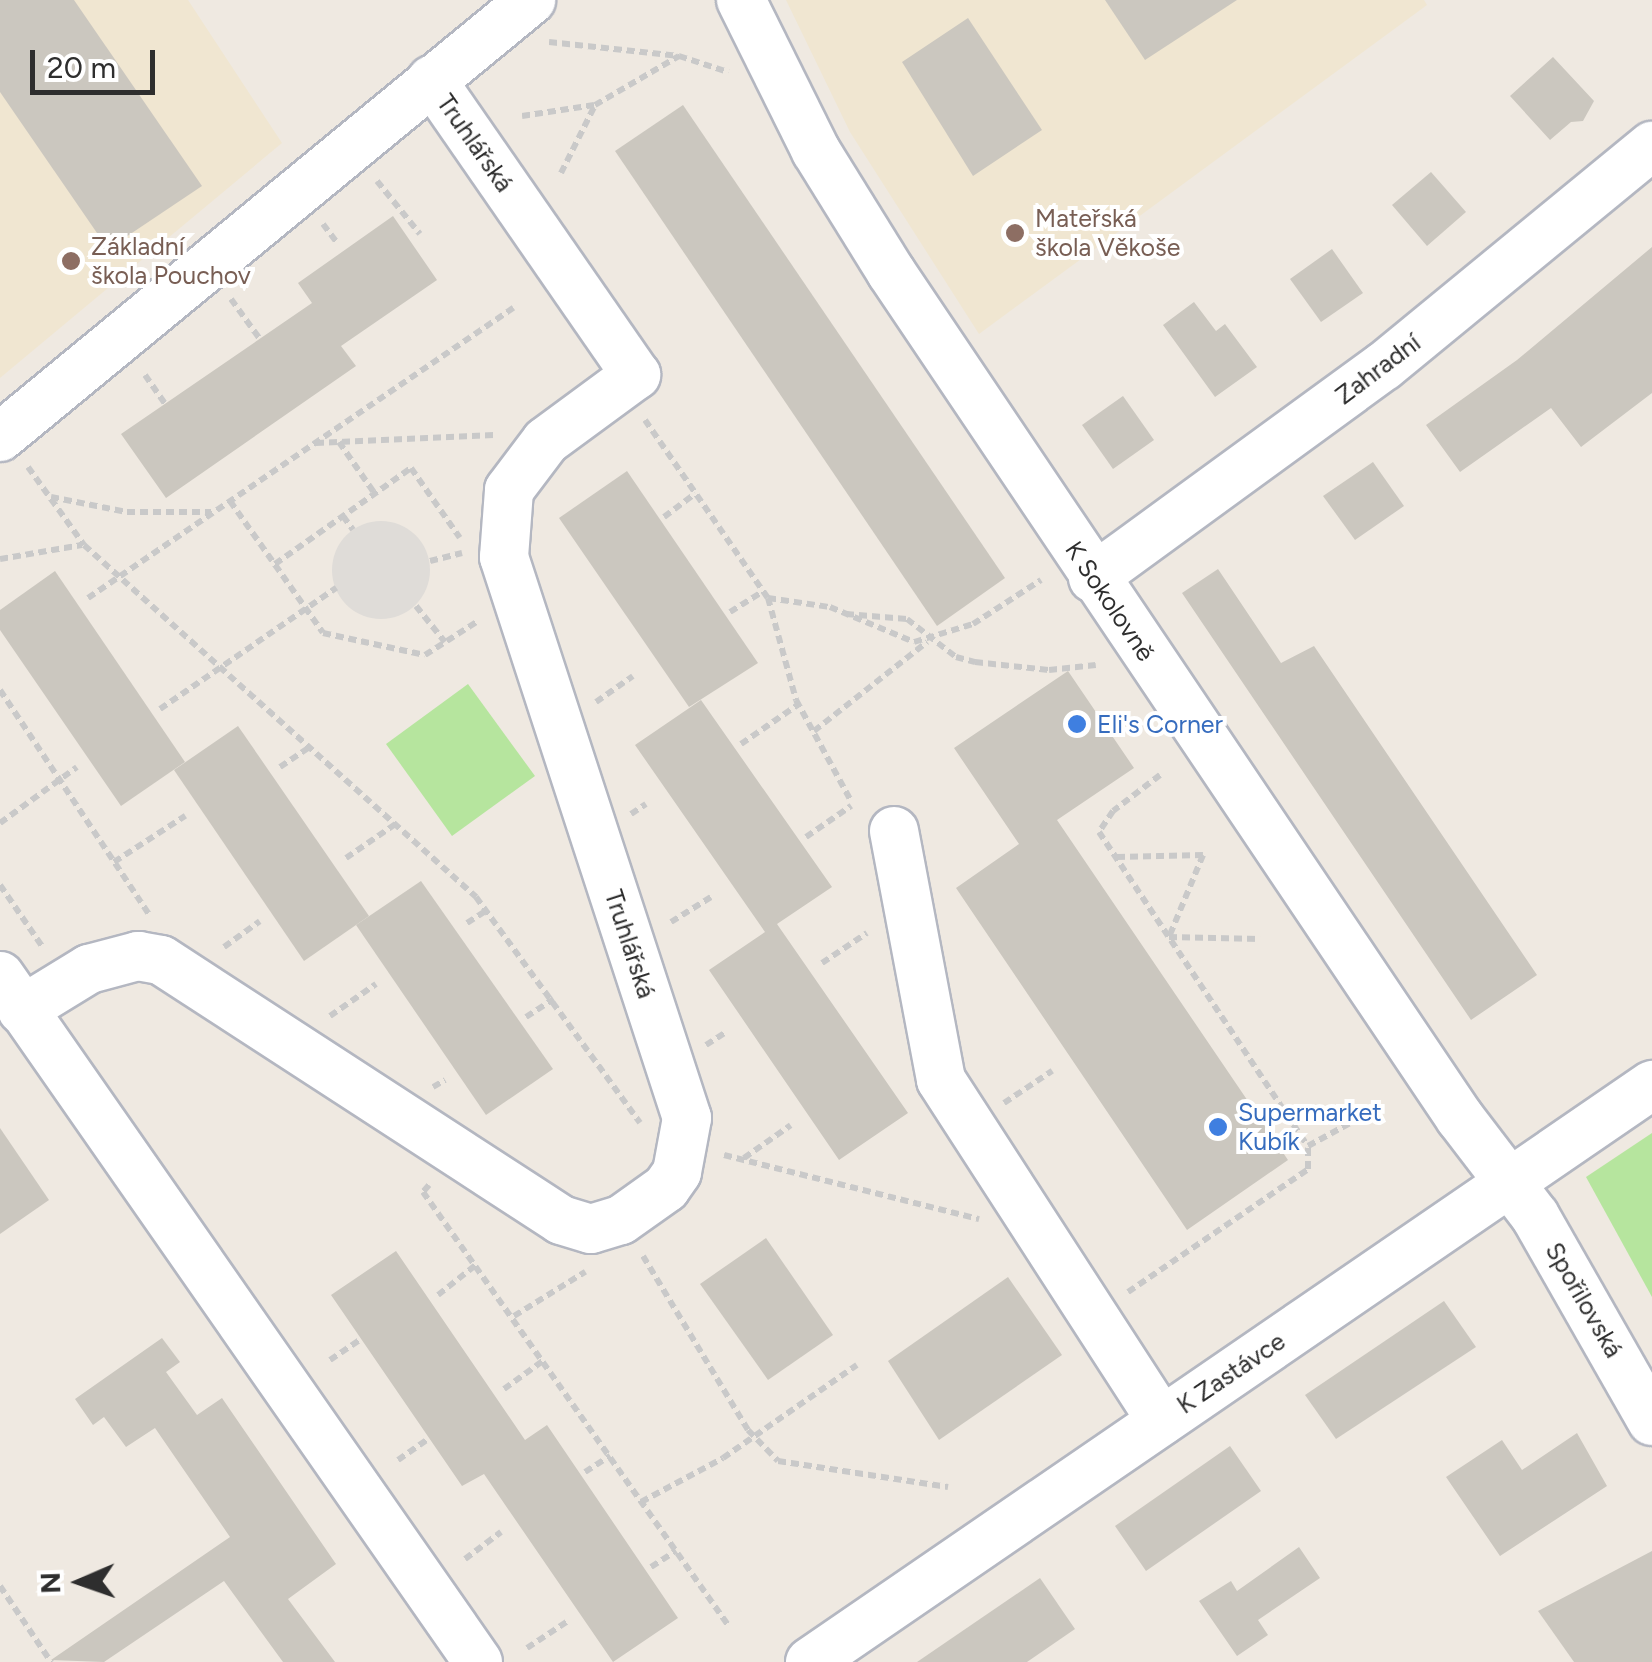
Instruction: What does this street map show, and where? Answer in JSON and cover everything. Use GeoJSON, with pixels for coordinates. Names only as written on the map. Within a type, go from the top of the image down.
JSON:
{"type":"FeatureCollection","features":[{"type":"Feature","properties":{"kind":"street","name":"K Sokolovně"},"geometry":{"type":"LineString","coordinates":[[741,0],[816,152],[1092,578],[1460,1118],[1511,1182]]}},
{"type":"Feature","properties":{"kind":"street","name":"Truhlářská"},"geometry":{"type":"LineString","coordinates":[[12,450],[432,80],[532,20]]}},
{"type":"Feature","properties":{"kind":"street","name":"Truhlářská"},"geometry":{"type":"LineString","coordinates":[[432,80],[639,395],[546,441],[509,490],[504,557],[696,1152]]}},
{"type":"Feature","properties":{"kind":"street","name":"Zahradní"},"geometry":{"type":"LineString","coordinates":[[1092,578],[1384,366],[1652,146]]}},
{"type":"Feature","properties":{"kind":"street"},"geometry":{"type":"LineString","coordinates":[[894,831],[941,1080],[1162,1420]]}},
{"type":"Feature","properties":{"kind":"street"},"geometry":{"type":"LineString","coordinates":[[478,1662],[11,993],[66,981],[138,956],[203,967],[418,1126],[560,1220],[591,1229],[621,1220],[666,1188],[696,1152]]}},
{"type":"Feature","properties":{"kind":"street","name":"K Zastávce"},"geometry":{"type":"LineString","coordinates":[[810,1662],[1652,1085]]}},
{"type":"Feature","properties":{"kind":"street","name":"Spořilovská"},"geometry":{"type":"LineString","coordinates":[[1511,1182],[1652,1421]]}},
{"type":"Feature","properties":{"kind":"path"},"geometry":{"type":"LineString","coordinates":[[532,20],[678,56],[740,78]]}},
{"type":"Feature","properties":{"kind":"path"},"geometry":{"type":"LineString","coordinates":[[522,116],[595,105],[678,56]]}},
{"type":"Feature","properties":{"kind":"path"},"geometry":{"type":"LineString","coordinates":[[561,174],[595,105]]}},
{"type":"Feature","properties":{"kind":"path"},"geometry":{"type":"LineString","coordinates":[[369,171],[420,234]]}},
{"type":"Feature","properties":{"kind":"path"},"geometry":{"type":"LineString","coordinates":[[225,290],[260,339]]}},
{"type":"Feature","properties":{"kind":"path"},"geometry":{"type":"LineString","coordinates":[[88,598],[117,574],[513,308]]}},
{"type":"Feature","properties":{"kind":"path"},"geometry":{"type":"LineString","coordinates":[[136,361],[165,404]]}},
{"type":"Feature","properties":{"kind":"path"},"geometry":{"type":"LineString","coordinates":[[639,395],[695,493],[766,595],[799,704],[851,802],[806,836]]}},
{"type":"Feature","properties":{"kind":"path"},"geometry":{"type":"LineString","coordinates":[[316,443],[514,434]]}},
{"type":"Feature","properties":{"kind":"path"},"geometry":{"type":"LineString","coordinates":[[339,442],[374,494]]}},
{"type":"Feature","properties":{"kind":"path"},"geometry":{"type":"LineString","coordinates":[[12,450],[84,545],[397,823],[486,910],[554,999],[634,1118],[696,1152],[743,1158],[1038,1230]]}},
{"type":"Feature","properties":{"kind":"path"},"geometry":{"type":"LineString","coordinates":[[274,564],[411,468],[469,552],[430,561]]}},
{"type":"Feature","properties":{"kind":"path"},"geometry":{"type":"LineString","coordinates":[[664,517],[695,493]]}},
{"type":"Feature","properties":{"kind":"path"},"geometry":{"type":"LineString","coordinates":[[50,496],[128,512],[216,511]]}},
{"type":"Feature","properties":{"kind":"path"},"geometry":{"type":"LineString","coordinates":[[230,501],[323,633],[425,655],[491,612]]}},
{"type":"Feature","properties":{"kind":"path"},"geometry":{"type":"LineString","coordinates":[[343,516],[353,530]]}},
{"type":"Feature","properties":{"kind":"path"},"geometry":{"type":"LineString","coordinates":[[0,559],[84,545]]}},
{"type":"Feature","properties":{"kind":"path"},"geometry":{"type":"LineString","coordinates":[[814,731],[930,640],[974,624],[1041,580]]}},
{"type":"Feature","properties":{"kind":"path"},"geometry":{"type":"LineString","coordinates":[[160,709],[336,588]]}},
{"type":"Feature","properties":{"kind":"path"},"geometry":{"type":"LineString","coordinates":[[730,612],[766,595],[842,614],[907,619],[930,640],[976,662],[1050,670],[1096,665]]}},
{"type":"Feature","properties":{"kind":"path"},"geometry":{"type":"LineString","coordinates":[[416,606],[445,642]]}},
{"type":"Feature","properties":{"kind":"path"},"geometry":{"type":"LineString","coordinates":[[842,614],[881,633],[930,640]]}},
{"type":"Feature","properties":{"kind":"path"},"geometry":{"type":"LineString","coordinates":[[592,705],[633,676]]}},
{"type":"Feature","properties":{"kind":"path"},"geometry":{"type":"LineString","coordinates":[[0,690],[114,862],[203,967],[260,921]]}},
{"type":"Feature","properties":{"kind":"path"},"geometry":{"type":"LineString","coordinates":[[741,744],[799,704]]}},
{"type":"Feature","properties":{"kind":"path"},"geometry":{"type":"LineString","coordinates":[[280,767],[310,747]]}},
{"type":"Feature","properties":{"kind":"path"},"geometry":{"type":"LineString","coordinates":[[0,822],[77,767]]}},
{"type":"Feature","properties":{"kind":"path"},"geometry":{"type":"LineString","coordinates":[[1120,1296],[1308,1169],[1308,1146],[1099,832],[1112,811],[1160,775]]}},
{"type":"Feature","properties":{"kind":"path"},"geometry":{"type":"LineString","coordinates":[[114,862],[185,816]]}},
{"type":"Feature","properties":{"kind":"path"},"geometry":{"type":"LineString","coordinates":[[346,858],[397,823]]}},
{"type":"Feature","properties":{"kind":"path"},"geometry":{"type":"LineString","coordinates":[[1116,857],[1203,855],[1169,937]]}},
{"type":"Feature","properties":{"kind":"path"},"geometry":{"type":"LineString","coordinates":[[0,885],[66,981]]}},
{"type":"Feature","properties":{"kind":"path"},"geometry":{"type":"LineString","coordinates":[[664,926],[712,898]]}},
{"type":"Feature","properties":{"kind":"path"},"geometry":{"type":"LineString","coordinates":[[468,922],[486,910]]}},
{"type":"Feature","properties":{"kind":"path"},"geometry":{"type":"LineString","coordinates":[[1169,937],[1260,938]]}},
{"type":"Feature","properties":{"kind":"path"},"geometry":{"type":"LineString","coordinates":[[822,963],[849,945]]}},
{"type":"Feature","properties":{"kind":"path"},"geometry":{"type":"LineString","coordinates":[[319,1024],[376,984]]}},
{"type":"Feature","properties":{"kind":"path"},"geometry":{"type":"LineString","coordinates":[[526,1017],[554,999]]}},
{"type":"Feature","properties":{"kind":"path"},"geometry":{"type":"LineString","coordinates":[[1308,1146],[1376,1109]]}},
{"type":"Feature","properties":{"kind":"path"},"geometry":{"type":"LineString","coordinates":[[743,1158],[791,1125]]}},
{"type":"Feature","properties":{"kind":"path"},"geometry":{"type":"LineString","coordinates":[[438,1176],[423,1192],[728,1625]]}},
{"type":"Feature","properties":{"kind":"path"},"geometry":{"type":"LineString","coordinates":[[634,1241],[754,1436],[778,1461],[948,1488]]}},
{"type":"Feature","properties":{"kind":"path"},"geometry":{"type":"LineString","coordinates":[[438,1295],[477,1264]]}},
{"type":"Feature","properties":{"kind":"path"},"geometry":{"type":"LineString","coordinates":[[514,1316],[596,1265]]}},
{"type":"Feature","properties":{"kind":"path"},"geometry":{"type":"LineString","coordinates":[[330,1360],[360,1339]]}},
{"type":"Feature","properties":{"kind":"path"},"geometry":{"type":"LineString","coordinates":[[504,1389],[544,1360]]}},
{"type":"Feature","properties":{"kind":"path"},"geometry":{"type":"LineString","coordinates":[[641,1502],[754,1436],[857,1365]]}},
{"type":"Feature","properties":{"kind":"path"},"geometry":{"type":"LineString","coordinates":[[398,1460],[428,1438]]}},
{"type":"Feature","properties":{"kind":"path"},"geometry":{"type":"LineString","coordinates":[[585,1472],[610,1456]]}},
{"type":"Feature","properties":{"kind":"path"},"geometry":{"type":"LineString","coordinates":[[465,1559],[501,1532]]}},
{"type":"Feature","properties":{"kind":"path"},"geometry":{"type":"LineString","coordinates":[[651,1567],[676,1552]]}},
{"type":"Feature","properties":{"kind":"path"},"geometry":{"type":"LineString","coordinates":[[0,1586],[51,1662]]}},
{"type":"Feature","properties":{"kind":"path"},"geometry":{"type":"LineString","coordinates":[[527,1648],[568,1621]]}},
{"type":"Feature","properties":{"kind":"shaded area","name":"Základní škola Pouchov"},"geometry":{"type":"Polygon","coordinates":[[[0,0],[188,0],[282,143],[0,378],[0,0]]]}},
{"type":"Feature","properties":{"kind":"shaded area","name":"Mateřská škola Věkoše"},"geometry":{"type":"Polygon","coordinates":[[[786,0],[1424,0],[1427,5],[979,334],[850,132],[786,0]]]}},
{"type":"Feature","properties":{"kind":"shaded area"},"geometry":{"type":"Polygon","coordinates":[[[381,521],[400,525],[416,535],[426,551],[430,570],[426,589],[416,605],[400,615],[381,619],[362,615],[346,605],[336,589],[332,570],[336,551],[346,535],[362,525],[381,521]]]}},
{"type":"Feature","properties":{"kind":"green space"},"geometry":{"type":"Polygon","coordinates":[[[468,684],[535,776],[452,836],[386,744],[468,684]]]}},
{"type":"Feature","properties":{"kind":"green space"},"geometry":{"type":"Polygon","coordinates":[[[1652,1133],[1652,1297],[1586,1177],[1652,1133]]]}},
{"type":"Feature","properties":{"kind":"building"},"geometry":{"type":"Polygon","coordinates":[[[0,0],[74,0],[202,186],[108,249],[0,92],[0,0]]]}},
{"type":"Feature","properties":{"kind":"building"},"geometry":{"type":"Polygon","coordinates":[[[1105,0],[1237,0],[1145,60],[1105,0]]]}},
{"type":"Feature","properties":{"kind":"building"},"geometry":{"type":"Polygon","coordinates":[[[968,18],[1042,130],[973,176],[902,62],[968,18]]]}},
{"type":"Feature","properties":{"kind":"building"},"geometry":{"type":"Polygon","coordinates":[[[1553,57],[1594,101],[1583,121],[1571,122],[1550,140],[1510,96],[1553,57]]]}},
{"type":"Feature","properties":{"kind":"building"},"geometry":{"type":"Polygon","coordinates":[[[683,105],[1005,578],[937,626],[615,151],[683,105]]]}},
{"type":"Feature","properties":{"kind":"building"},"geometry":{"type":"Polygon","coordinates":[[[1431,172],[1466,212],[1427,246],[1392,205],[1431,172]]]}},
{"type":"Feature","properties":{"kind":"building"},"geometry":{"type":"Polygon","coordinates":[[[393,216],[437,280],[341,346],[356,366],[166,498],[121,434],[312,303],[298,283],[393,216]]]}},
{"type":"Feature","properties":{"kind":"building"},"geometry":{"type":"Polygon","coordinates":[[[1652,247],[1652,393],[1581,447],[1551,408],[1460,472],[1426,425],[1517,360],[1652,247]]]}},
{"type":"Feature","properties":{"kind":"building"},"geometry":{"type":"Polygon","coordinates":[[[1332,249],[1363,293],[1321,322],[1290,279],[1332,249]]]}},
{"type":"Feature","properties":{"kind":"building"},"geometry":{"type":"Polygon","coordinates":[[[1194,302],[1216,331],[1225,324],[1257,367],[1215,397],[1163,325],[1194,302]]]}},
{"type":"Feature","properties":{"kind":"building"},"geometry":{"type":"Polygon","coordinates":[[[1123,396],[1154,440],[1113,469],[1082,425],[1123,396]]]}},
{"type":"Feature","properties":{"kind":"building"},"geometry":{"type":"Polygon","coordinates":[[[1373,462],[1404,506],[1355,540],[1323,496],[1373,462]]]}},
{"type":"Feature","properties":{"kind":"building"},"geometry":{"type":"Polygon","coordinates":[[[627,471],[758,663],[689,707],[559,518],[627,471]]]}},
{"type":"Feature","properties":{"kind":"building"},"geometry":{"type":"Polygon","coordinates":[[[1218,569],[1281,663],[1314,646],[1537,975],[1471,1020],[1182,593],[1218,569]]]}},
{"type":"Feature","properties":{"kind":"building"},"geometry":{"type":"Polygon","coordinates":[[[55,571],[185,762],[121,806],[0,630],[0,610],[55,571]]]}},
{"type":"Feature","properties":{"kind":"building"},"geometry":{"type":"Polygon","coordinates":[[[1068,671],[1134,768],[1057,820],[1288,1160],[1187,1230],[956,888],[1019,844],[954,748],[1068,671]]]}},
{"type":"Feature","properties":{"kind":"building"},"geometry":{"type":"Polygon","coordinates":[[[701,700],[832,887],[777,924],[908,1113],[839,1160],[709,970],[765,932],[635,745],[701,700]]]}},
{"type":"Feature","properties":{"kind":"building"},"geometry":{"type":"Polygon","coordinates":[[[238,726],[369,916],[304,961],[174,770],[238,726]]]}},
{"type":"Feature","properties":{"kind":"building"},"geometry":{"type":"Polygon","coordinates":[[[421,881],[553,1069],[486,1115],[356,925],[421,881]]]}},
{"type":"Feature","properties":{"kind":"building"},"geometry":{"type":"Polygon","coordinates":[[[0,1128],[49,1200],[0,1234],[0,1128]]]}},
{"type":"Feature","properties":{"kind":"building"},"geometry":{"type":"Polygon","coordinates":[[[766,1238],[833,1335],[768,1380],[700,1284],[766,1238]]]}},
{"type":"Feature","properties":{"kind":"building"},"geometry":{"type":"Polygon","coordinates":[[[396,1251],[525,1440],[547,1425],[678,1618],[613,1662],[484,1474],[462,1486],[331,1295],[396,1251]]]}},
{"type":"Feature","properties":{"kind":"building"},"geometry":{"type":"Polygon","coordinates":[[[1008,1277],[1062,1355],[939,1440],[888,1361],[1008,1277]]]}},
{"type":"Feature","properties":{"kind":"building"},"geometry":{"type":"Polygon","coordinates":[[[1444,1301],[1476,1347],[1336,1439],[1305,1395],[1444,1301]]]}},
{"type":"Feature","properties":{"kind":"building"},"geometry":{"type":"Polygon","coordinates":[[[162,1338],[180,1362],[166,1372],[197,1415],[222,1398],[336,1564],[288,1599],[335,1662],[283,1662],[224,1581],[104,1662],[51,1660],[230,1537],[155,1428],[126,1447],[104,1417],[93,1425],[75,1399],[162,1338]]]}},
{"type":"Feature","properties":{"kind":"building"},"geometry":{"type":"Polygon","coordinates":[[[1577,1433],[1607,1486],[1500,1556],[1446,1477],[1502,1440],[1522,1470],[1577,1433]]]}},
{"type":"Feature","properties":{"kind":"building"},"geometry":{"type":"Polygon","coordinates":[[[1230,1446],[1261,1491],[1146,1571],[1115,1526],[1230,1446]]]}},
{"type":"Feature","properties":{"kind":"building"},"geometry":{"type":"Polygon","coordinates":[[[1299,1547],[1320,1578],[1258,1620],[1268,1635],[1237,1656],[1199,1601],[1231,1581],[1237,1591],[1299,1547]]]}},
{"type":"Feature","properties":{"kind":"building"},"geometry":{"type":"Polygon","coordinates":[[[1652,1551],[1652,1662],[1574,1662],[1538,1611],[1652,1551]]]}},
{"type":"Feature","properties":{"kind":"building"},"geometry":{"type":"Polygon","coordinates":[[[1040,1578],[1075,1629],[1027,1662],[917,1662],[1040,1578]]]}},
{"type":"Feature","properties":{"kind":"place","name":"Mateřská škola Věkoše"},"geometry":{"type":"Point","coordinates":[1015,233]}},
{"type":"Feature","properties":{"kind":"place","name":"Základní škola Pouchov"},"geometry":{"type":"Point","coordinates":[71,261]}},
{"type":"Feature","properties":{"kind":"place","name":"Eli's Corner"},"geometry":{"type":"Point","coordinates":[1077,724]}},
{"type":"Feature","properties":{"kind":"place","name":"Supermarket Kubík"},"geometry":{"type":"Point","coordinates":[1218,1127]}}]}
